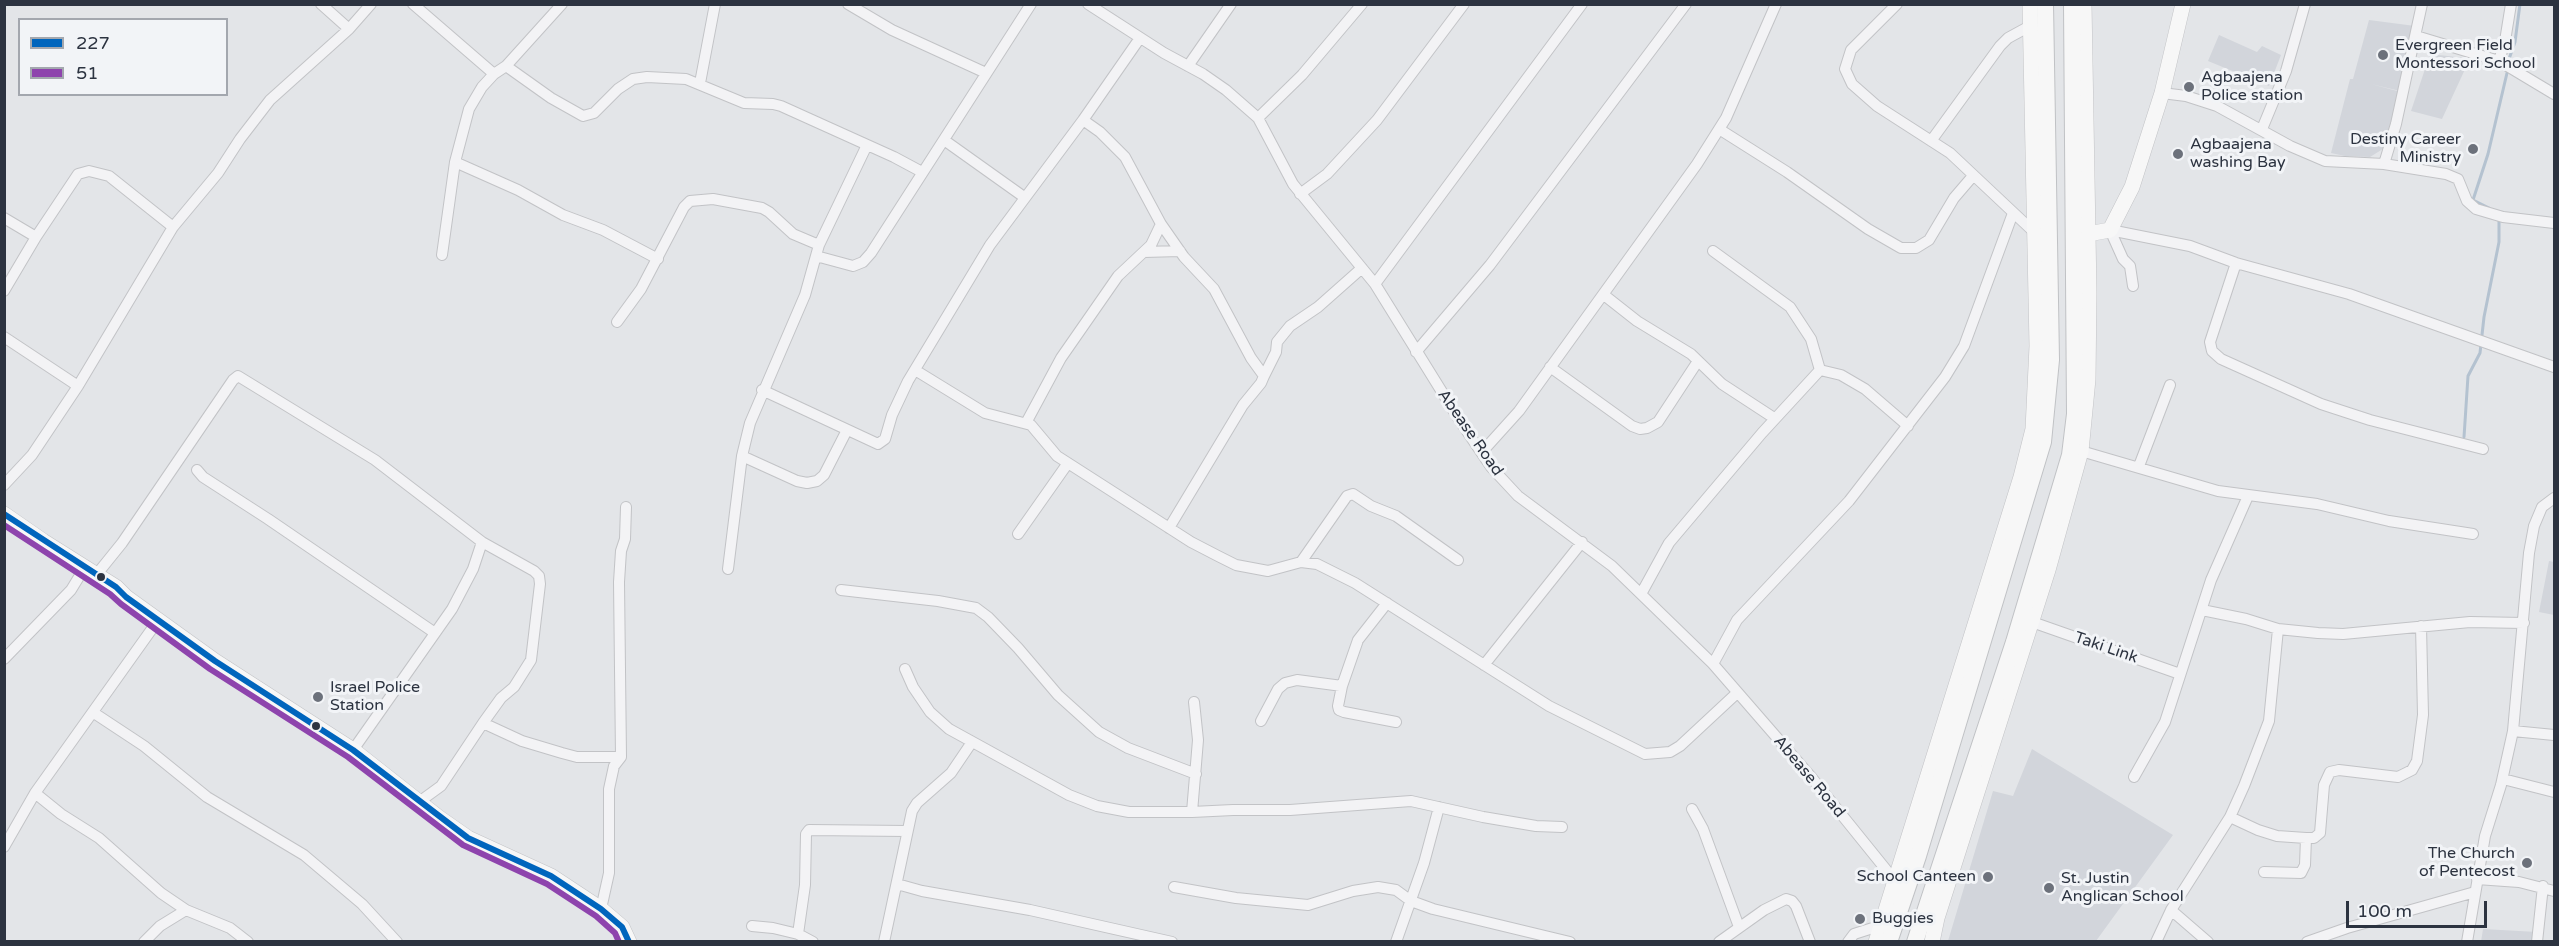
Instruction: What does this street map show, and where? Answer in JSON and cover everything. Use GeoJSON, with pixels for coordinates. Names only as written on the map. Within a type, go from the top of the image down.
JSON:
{"type":"FeatureCollection","features":[{"type":"Feature","properties":{"kind":"main road"},"geometry":{"type":"LineString","coordinates":[[1889,942],[1918,856],[2043,442],[2051,360],[2041,190],[2048,94],[2045,4]]}},
{"type":"Feature","properties":{"kind":"main road"},"geometry":{"type":"LineString","coordinates":[[1915,942],[2053,529],[2070,455],[2075,414],[2072,4]]}},
{"type":"Feature","properties":{"kind":"main road"},"geometry":{"type":"LineString","coordinates":[[2048,94],[2061,97],[2074,94]]}},
{"type":"Feature","properties":{"kind":"street"},"geometry":{"type":"LineString","coordinates":[[321,4],[349,29]]}},
{"type":"Feature","properties":{"kind":"street"},"geometry":{"type":"LineString","coordinates":[[4,485],[32,455],[78,386],[173,227],[218,173],[270,100],[349,29],[371,4]]}},
{"type":"Feature","properties":{"kind":"street"},"geometry":{"type":"LineString","coordinates":[[413,4],[494,74]]}},
{"type":"Feature","properties":{"kind":"street"},"geometry":{"type":"LineString","coordinates":[[442,255],[455,162],[469,109],[494,74],[506,66],[562,4]]}},
{"type":"Feature","properties":{"kind":"street"},"geometry":{"type":"LineString","coordinates":[[700,83],[715,4]]}},
{"type":"Feature","properties":{"kind":"street"},"geometry":{"type":"LineString","coordinates":[[848,4],[892,30],[986,73]]}},
{"type":"Feature","properties":{"kind":"street"},"geometry":{"type":"LineString","coordinates":[[617,322],[641,289],[684,207],[690,201],[700,199],[726,201],[762,208],[793,234],[818,250],[853,266],[862,262],[898,215],[922,172],[1031,4]]}},
{"type":"Feature","properties":{"kind":"street","name":"Abease Road"},"geometry":{"type":"LineString","coordinates":[[1088,4],[1226,90],[1258,118],[1300,194],[1375,284],[1460,422],[1491,467],[1518,495],[1582,542],[1641,594],[1713,664],[1812,778],[1896,882]]}},
{"type":"Feature","properties":{"kind":"street"},"geometry":{"type":"LineString","coordinates":[[1188,66],[1231,4]]}},
{"type":"Feature","properties":{"kind":"street"},"geometry":{"type":"LineString","coordinates":[[1258,118],[1302,75],[1362,4]]}},
{"type":"Feature","properties":{"kind":"street"},"geometry":{"type":"LineString","coordinates":[[1300,194],[1327,174],[1377,120],[1464,4]]}},
{"type":"Feature","properties":{"kind":"street"},"geometry":{"type":"LineString","coordinates":[[1375,284],[1582,4]]}},
{"type":"Feature","properties":{"kind":"street"},"geometry":{"type":"LineString","coordinates":[[1416,352],[1490,265],[1686,4]]}},
{"type":"Feature","properties":{"kind":"street"},"geometry":{"type":"LineString","coordinates":[[1482,452],[1519,411],[1604,295],[1719,129],[1742,85],[1776,4]]}},
{"type":"Feature","properties":{"kind":"street"},"geometry":{"type":"LineString","coordinates":[[1897,4],[1851,50],[1845,69],[1852,84],[1877,106],[1950,153],[1972,177],[2034,232]]}},
{"type":"Feature","properties":{"kind":"street"},"geometry":{"type":"LineString","coordinates":[[1876,942],[2021,477],[2033,429],[2037,346],[2034,232],[2041,190],[2030,4]]}},
{"type":"Feature","properties":{"kind":"street"},"geometry":{"type":"LineString","coordinates":[[1932,941],[1937,918],[2032,622],[2053,529],[2082,451],[2088,379],[2084,4]]}},
{"type":"Feature","properties":{"kind":"street"},"geometry":{"type":"LineString","coordinates":[[2110,230],[2132,187],[2162,93],[2183,4]]}},
{"type":"Feature","properties":{"kind":"street"},"geometry":{"type":"LineString","coordinates":[[2262,129],[2286,72],[2305,4]]}},
{"type":"Feature","properties":{"kind":"street"},"geometry":{"type":"LineString","coordinates":[[2384,164],[2396,124],[2422,4]]}},
{"type":"Feature","properties":{"kind":"street"},"geometry":{"type":"LineString","coordinates":[[2499,62],[2511,4]]}},
{"type":"Feature","properties":{"kind":"street"},"geometry":{"type":"LineString","coordinates":[[1931,141],[1996,51],[2008,38],[2030,26]]}},
{"type":"Feature","properties":{"kind":"street"},"geometry":{"type":"LineString","coordinates":[[2416,36],[2499,62],[2554,94]]}},
{"type":"Feature","properties":{"kind":"street"},"geometry":{"type":"LineString","coordinates":[[762,390],[878,444],[885,439],[892,415],[915,370],[990,245],[1083,120],[1140,38]]}},
{"type":"Feature","properties":{"kind":"street"},"geometry":{"type":"LineString","coordinates":[[506,66],[551,98],[583,116],[594,113],[618,89],[633,79],[676,78],[700,83],[744,103],[781,106],[922,172]]}},
{"type":"Feature","properties":{"kind":"street"},"geometry":{"type":"LineString","coordinates":[[2162,93],[2186,96],[2217,106],[2290,146],[2325,161],[2384,164],[2446,174],[2458,178],[2467,201],[2476,209],[2503,217],[2554,223]]}},
{"type":"Feature","properties":{"kind":"street"},"geometry":{"type":"LineString","coordinates":[[1083,120],[1100,132],[1125,157],[1161,224],[1180,251],[1214,289],[1251,358],[1264,376]]}},
{"type":"Feature","properties":{"kind":"street"},"geometry":{"type":"LineString","coordinates":[[1719,129],[1787,171],[1868,229],[1901,248],[1916,248],[1929,240],[1954,198],[1972,177]]}},
{"type":"Feature","properties":{"kind":"street"},"geometry":{"type":"LineString","coordinates":[[944,140],[1024,197]]}},
{"type":"Feature","properties":{"kind":"street"},"geometry":{"type":"LineString","coordinates":[[728,569],[742,456],[750,423],[762,390],[805,295],[818,250],[867,145]]}},
{"type":"Feature","properties":{"kind":"street"},"geometry":{"type":"LineString","coordinates":[[455,162],[518,190],[563,215],[603,230],[658,259]]}},
{"type":"Feature","properties":{"kind":"street"},"geometry":{"type":"LineString","coordinates":[[4,291],[72,180],[78,174],[89,171],[109,176],[173,227]]}},
{"type":"Feature","properties":{"kind":"street"},"geometry":{"type":"LineString","coordinates":[[1713,664],[1737,620],[1848,501],[1945,377],[1964,346],[2013,213]]}},
{"type":"Feature","properties":{"kind":"street"},"geometry":{"type":"LineString","coordinates":[[4,218],[36,237]]}},
{"type":"Feature","properties":{"kind":"street"},"geometry":{"type":"LineString","coordinates":[[1026,423],[1050,375],[1112,285],[1126,267],[1151,244],[1161,224]]}},
{"type":"Feature","properties":{"kind":"street"},"geometry":{"type":"LineString","coordinates":[[2088,234],[2110,230],[2190,246],[2236,263],[2349,294],[2554,367]]}},
{"type":"Feature","properties":{"kind":"street"},"geometry":{"type":"LineString","coordinates":[[2110,230],[2123,259],[2130,266],[2133,286]]}},
{"type":"Feature","properties":{"kind":"street"},"geometry":{"type":"LineString","coordinates":[[1144,252],[1180,251]]}},
{"type":"Feature","properties":{"kind":"street"},"geometry":{"type":"LineString","coordinates":[[1713,251],[1790,307],[1811,339],[1820,370]]}},
{"type":"Feature","properties":{"kind":"street"},"geometry":{"type":"LineString","coordinates":[[2236,263],[2210,342],[2212,351],[2222,359],[2321,404],[2370,420],[2483,449]]}},
{"type":"Feature","properties":{"kind":"street"},"geometry":{"type":"LineString","coordinates":[[1169,528],[1240,411],[1262,383],[1276,352],[1277,342],[1290,326],[1318,308],[1362,268]]}},
{"type":"Feature","properties":{"kind":"street"},"geometry":{"type":"LineString","coordinates":[[1604,295],[1637,321],[1676,344],[1733,392],[1774,418]]}},
{"type":"Feature","properties":{"kind":"street"},"geometry":{"type":"LineString","coordinates":[[4,337],[78,386]]}},
{"type":"Feature","properties":{"kind":"street"},"geometry":{"type":"LineString","coordinates":[[1550,367],[1632,426],[1640,429],[1658,422],[1698,361]]}},
{"type":"Feature","properties":{"kind":"street"},"geometry":{"type":"LineString","coordinates":[[915,370],[979,411],[1026,423],[1039,433],[1056,456],[1191,542],[1241,567],[1268,571],[1301,562],[1317,564],[1387,603],[1549,706],[1645,754],[1670,753],[1737,693]]}},
{"type":"Feature","properties":{"kind":"street"},"geometry":{"type":"LineString","coordinates":[[1820,370],[1841,375],[1865,389],[1908,426]]}},
{"type":"Feature","properties":{"kind":"street"},"geometry":{"type":"LineString","coordinates":[[1641,594],[1669,543],[1774,418],[1820,370]]}},
{"type":"Feature","properties":{"kind":"street"},"geometry":{"type":"LineString","coordinates":[[4,659],[79,580],[122,543],[220,398],[238,376],[375,460],[482,542],[539,576],[531,660],[523,675],[483,723],[441,786],[419,802]]}},
{"type":"Feature","properties":{"kind":"street"},"geometry":{"type":"LineString","coordinates":[[2139,466],[2170,385]]}},
{"type":"Feature","properties":{"kind":"street"},"geometry":{"type":"LineString","coordinates":[[742,456],[797,481],[807,483],[817,481],[824,475],[847,430]]}},
{"type":"Feature","properties":{"kind":"street"},"geometry":{"type":"LineString","coordinates":[[2082,451],[2218,491],[2318,504],[2389,521],[2473,534]]}},
{"type":"Feature","properties":{"kind":"street"},"geometry":{"type":"LineString","coordinates":[[1018,534],[1068,464]]}},
{"type":"Feature","properties":{"kind":"street"},"geometry":{"type":"LineString","coordinates":[[197,470],[203,477],[435,633]]}},
{"type":"Feature","properties":{"kind":"street"},"geometry":{"type":"LineString","coordinates":[[1301,562],[1347,496],[1353,494],[1371,506],[1395,516],[1458,560]]}},
{"type":"Feature","properties":{"kind":"street"},"geometry":{"type":"LineString","coordinates":[[2134,777],[2165,722],[2211,580],[2248,496]]}},
{"type":"Feature","properties":{"kind":"street"},"geometry":{"type":"LineString","coordinates":[[2467,942],[2485,836],[2503,779],[2513,731],[2529,553],[2534,526],[2542,507],[2554,498]]}},
{"type":"Feature","properties":{"kind":"street"},"geometry":{"type":"LineString","coordinates":[[601,909],[609,873],[609,789],[614,766],[621,757],[619,582],[621,551],[625,539],[626,507]]}},
{"type":"Feature","properties":{"kind":"street"},"geometry":{"type":"LineString","coordinates":[[4,514],[91,571],[215,661],[353,750],[477,844],[534,867],[601,909],[622,927],[629,942]]}},
{"type":"Feature","properties":{"kind":"street"},"geometry":{"type":"LineString","coordinates":[[353,750],[452,609],[468,580],[482,542]]}},
{"type":"Feature","properties":{"kind":"street"},"geometry":{"type":"LineString","coordinates":[[1484,665],[1582,542]]}},
{"type":"Feature","properties":{"kind":"street"},"geometry":{"type":"LineString","coordinates":[[841,590],[956,603],[976,608],[1018,648],[1058,695],[1112,742],[1196,774]]}},
{"type":"Feature","properties":{"kind":"street"},"geometry":{"type":"LineString","coordinates":[[1387,603],[1361,635],[1342,686],[1339,710],[1396,722]]}},
{"type":"Feature","properties":{"kind":"street"},"geometry":{"type":"LineString","coordinates":[[2202,610],[2246,619],[2278,629],[2343,634],[2470,622],[2523,623]]}},
{"type":"Feature","properties":{"kind":"street"},"geometry":{"type":"LineString","coordinates":[[4,847],[35,793],[159,619]]}},
{"type":"Feature","properties":{"kind":"street","name":"Taki Link"},"geometry":{"type":"LineString","coordinates":[[2032,622],[2180,674]]}},
{"type":"Feature","properties":{"kind":"street"},"geometry":{"type":"LineString","coordinates":[[2230,817],[2245,826],[2267,833],[2314,837],[2320,833],[2324,785],[2330,772],[2339,770],[2398,777],[2412,770],[2417,761],[2422,715],[2421,626]]}},
{"type":"Feature","properties":{"kind":"street"},"geometry":{"type":"LineString","coordinates":[[2156,942],[2171,910],[2230,817],[2244,786],[2269,721],[2278,629]]}},
{"type":"Feature","properties":{"kind":"street"},"geometry":{"type":"LineString","coordinates":[[905,669],[913,687],[935,718],[949,729],[1069,795],[1097,806],[1130,812],[1192,812],[1290,810],[1400,801],[1505,821],[1562,827]]}},
{"type":"Feature","properties":{"kind":"street"},"geometry":{"type":"LineString","coordinates":[[1261,721],[1278,689],[1284,683],[1298,680],[1342,686]]}},
{"type":"Feature","properties":{"kind":"street"},"geometry":{"type":"LineString","coordinates":[[1192,812],[1198,740],[1194,702]]}},
{"type":"Feature","properties":{"kind":"street"},"geometry":{"type":"LineString","coordinates":[[94,713],[144,746],[207,796],[303,855],[362,904],[397,942]]}},
{"type":"Feature","properties":{"kind":"street"},"geometry":{"type":"LineString","coordinates":[[483,723],[522,741],[577,757],[621,757]]}},
{"type":"Feature","properties":{"kind":"street"},"geometry":{"type":"LineString","coordinates":[[2513,731],[2554,735]]}},
{"type":"Feature","properties":{"kind":"street"},"geometry":{"type":"LineString","coordinates":[[884,942],[912,811],[917,803],[936,789],[951,773],[972,742]]}},
{"type":"Feature","properties":{"kind":"street"},"geometry":{"type":"LineString","coordinates":[[2503,779],[2554,792]]}},
{"type":"Feature","properties":{"kind":"street"},"geometry":{"type":"LineString","coordinates":[[35,793],[61,814],[99,838],[161,893],[186,910],[213,919],[248,942]]}},
{"type":"Feature","properties":{"kind":"street"},"geometry":{"type":"LineString","coordinates":[[1396,942],[1411,901],[1439,807]]}},
{"type":"Feature","properties":{"kind":"street"},"geometry":{"type":"LineString","coordinates":[[1692,809],[1702,829],[1739,927]]}},
{"type":"Feature","properties":{"kind":"street"},"geometry":{"type":"LineString","coordinates":[[798,934],[804,898],[806,834],[809,830],[908,831]]}},
{"type":"Feature","properties":{"kind":"street"},"geometry":{"type":"LineString","coordinates":[[2264,872],[2301,873],[2305,866],[2306,838]]}},
{"type":"Feature","properties":{"kind":"street"},"geometry":{"type":"LineString","coordinates":[[2477,879],[2543,886],[2554,891]]}},
{"type":"Feature","properties":{"kind":"street"},"geometry":{"type":"LineString","coordinates":[[897,884],[1052,914],[1172,942]]}},
{"type":"Feature","properties":{"kind":"street"},"geometry":{"type":"LineString","coordinates":[[2537,942],[2543,886]]}},
{"type":"Feature","properties":{"kind":"street"},"geometry":{"type":"LineString","coordinates":[[1174,887],[1236,898],[1308,905],[1353,891],[1378,887],[1396,890],[1411,901],[1466,917],[1570,942]]}},
{"type":"Feature","properties":{"kind":"street"},"geometry":{"type":"LineString","coordinates":[[2307,942],[2347,928],[2475,892]]}},
{"type":"Feature","properties":{"kind":"street"},"geometry":{"type":"LineString","coordinates":[[1719,942],[1778,901],[1786,899],[1792,901],[1796,906],[1810,942]]}},
{"type":"Feature","properties":{"kind":"street"},"geometry":{"type":"LineString","coordinates":[[144,942],[160,926],[186,910]]}},
{"type":"Feature","properties":{"kind":"street"},"geometry":{"type":"LineString","coordinates":[[2171,910],[2208,942]]}},
{"type":"Feature","properties":{"kind":"street"},"geometry":{"type":"LineString","coordinates":[[1848,942],[1854,934],[1882,925]]}},
{"type":"Feature","properties":{"kind":"street"},"geometry":{"type":"LineString","coordinates":[[752,926],[798,934],[813,942]]}},
{"type":"Feature","properties":{"kind":"shaded area"},"geometry":{"type":"Polygon","coordinates":[[[2369,20],[2415,26],[2400,91],[2371,84],[2401,92],[2386,147],[2370,157],[2331,153],[2350,79],[2353,79],[2369,20]]]}},
{"type":"Feature","properties":{"kind":"shaded area"},"geometry":{"type":"Polygon","coordinates":[[[2219,35],[2257,52],[2262,46],[2281,55],[2269,86],[2208,61],[2219,35]]]}},
{"type":"Feature","properties":{"kind":"shaded area"},"geometry":{"type":"Polygon","coordinates":[[[2430,54],[2465,58],[2467,65],[2442,119],[2411,111],[2430,54]]]}},
{"type":"Feature","properties":{"kind":"shaded area"},"geometry":{"type":"Polygon","coordinates":[[[2549,561],[2554,562],[2554,615],[2539,612],[2549,561]]]}},
{"type":"Feature","properties":{"kind":"shaded area","name":"St. Justin Anglican School"},"geometry":{"type":"Polygon","coordinates":[[[2032,749],[2173,835],[2096,941],[1948,941],[1993,791],[2013,796],[2032,749]]]}},
{"type":"Feature","properties":{"kind":"shaded area"},"geometry":{"type":"Polygon","coordinates":[[[2483,929],[2537,932],[2536,941],[2481,942],[2483,929]]]}},
{"type":"Feature","properties":{"kind":"waterway"},"geometry":{"type":"LineString","coordinates":[[2509,59],[2515,42],[2520,4]]}},
{"type":"Feature","properties":{"kind":"waterway"},"geometry":{"type":"LineString","coordinates":[[2489,208],[2473,200],[2488,154],[2507,73]]}},
{"type":"Feature","properties":{"kind":"waterway"},"geometry":{"type":"LineString","coordinates":[[2464,437],[2468,376],[2480,353],[2484,317],[2499,242],[2499,220]]}},
{"type":"Feature","properties":{"kind":"transit line","name":"227"},"geometry":{"type":"LineString","coordinates":[[4,514],[116,587],[126,597],[215,661],[353,750],[468,838],[551,876],[601,909],[622,927],[629,942]]}},
{"type":"Feature","properties":{"kind":"transit line","name":"51"},"geometry":{"type":"LineString","coordinates":[[4,525],[110,594],[210,669],[348,757],[463,845],[547,884],[596,916],[615,933],[619,942]]}},
{"type":"Feature","properties":{"kind":"place","name":"Evergreen Field Montessori School"},"geometry":{"type":"Point","coordinates":[2383,55]}},
{"type":"Feature","properties":{"kind":"place","name":"Agbaajena Police station"},"geometry":{"type":"Point","coordinates":[2189,87]}},
{"type":"Feature","properties":{"kind":"place","name":"Destiny Career Ministry"},"geometry":{"type":"Point","coordinates":[2473,149]}},
{"type":"Feature","properties":{"kind":"place","name":"Agbaajena washing Bay"},"geometry":{"type":"Point","coordinates":[2178,154]}},
{"type":"Feature","properties":{"kind":"place","name":"Israel Police Station"},"geometry":{"type":"Point","coordinates":[318,697]}},
{"type":"Feature","properties":{"kind":"place","name":"The Church of Pentecost"},"geometry":{"type":"Point","coordinates":[2527,863]}},
{"type":"Feature","properties":{"kind":"place","name":"School Canteen"},"geometry":{"type":"Point","coordinates":[1988,877]}},
{"type":"Feature","properties":{"kind":"place","name":"St. Justin Anglican School"},"geometry":{"type":"Point","coordinates":[2049,888]}},
{"type":"Feature","properties":{"kind":"place","name":"Buggies"},"geometry":{"type":"Point","coordinates":[1860,919]}}]}
